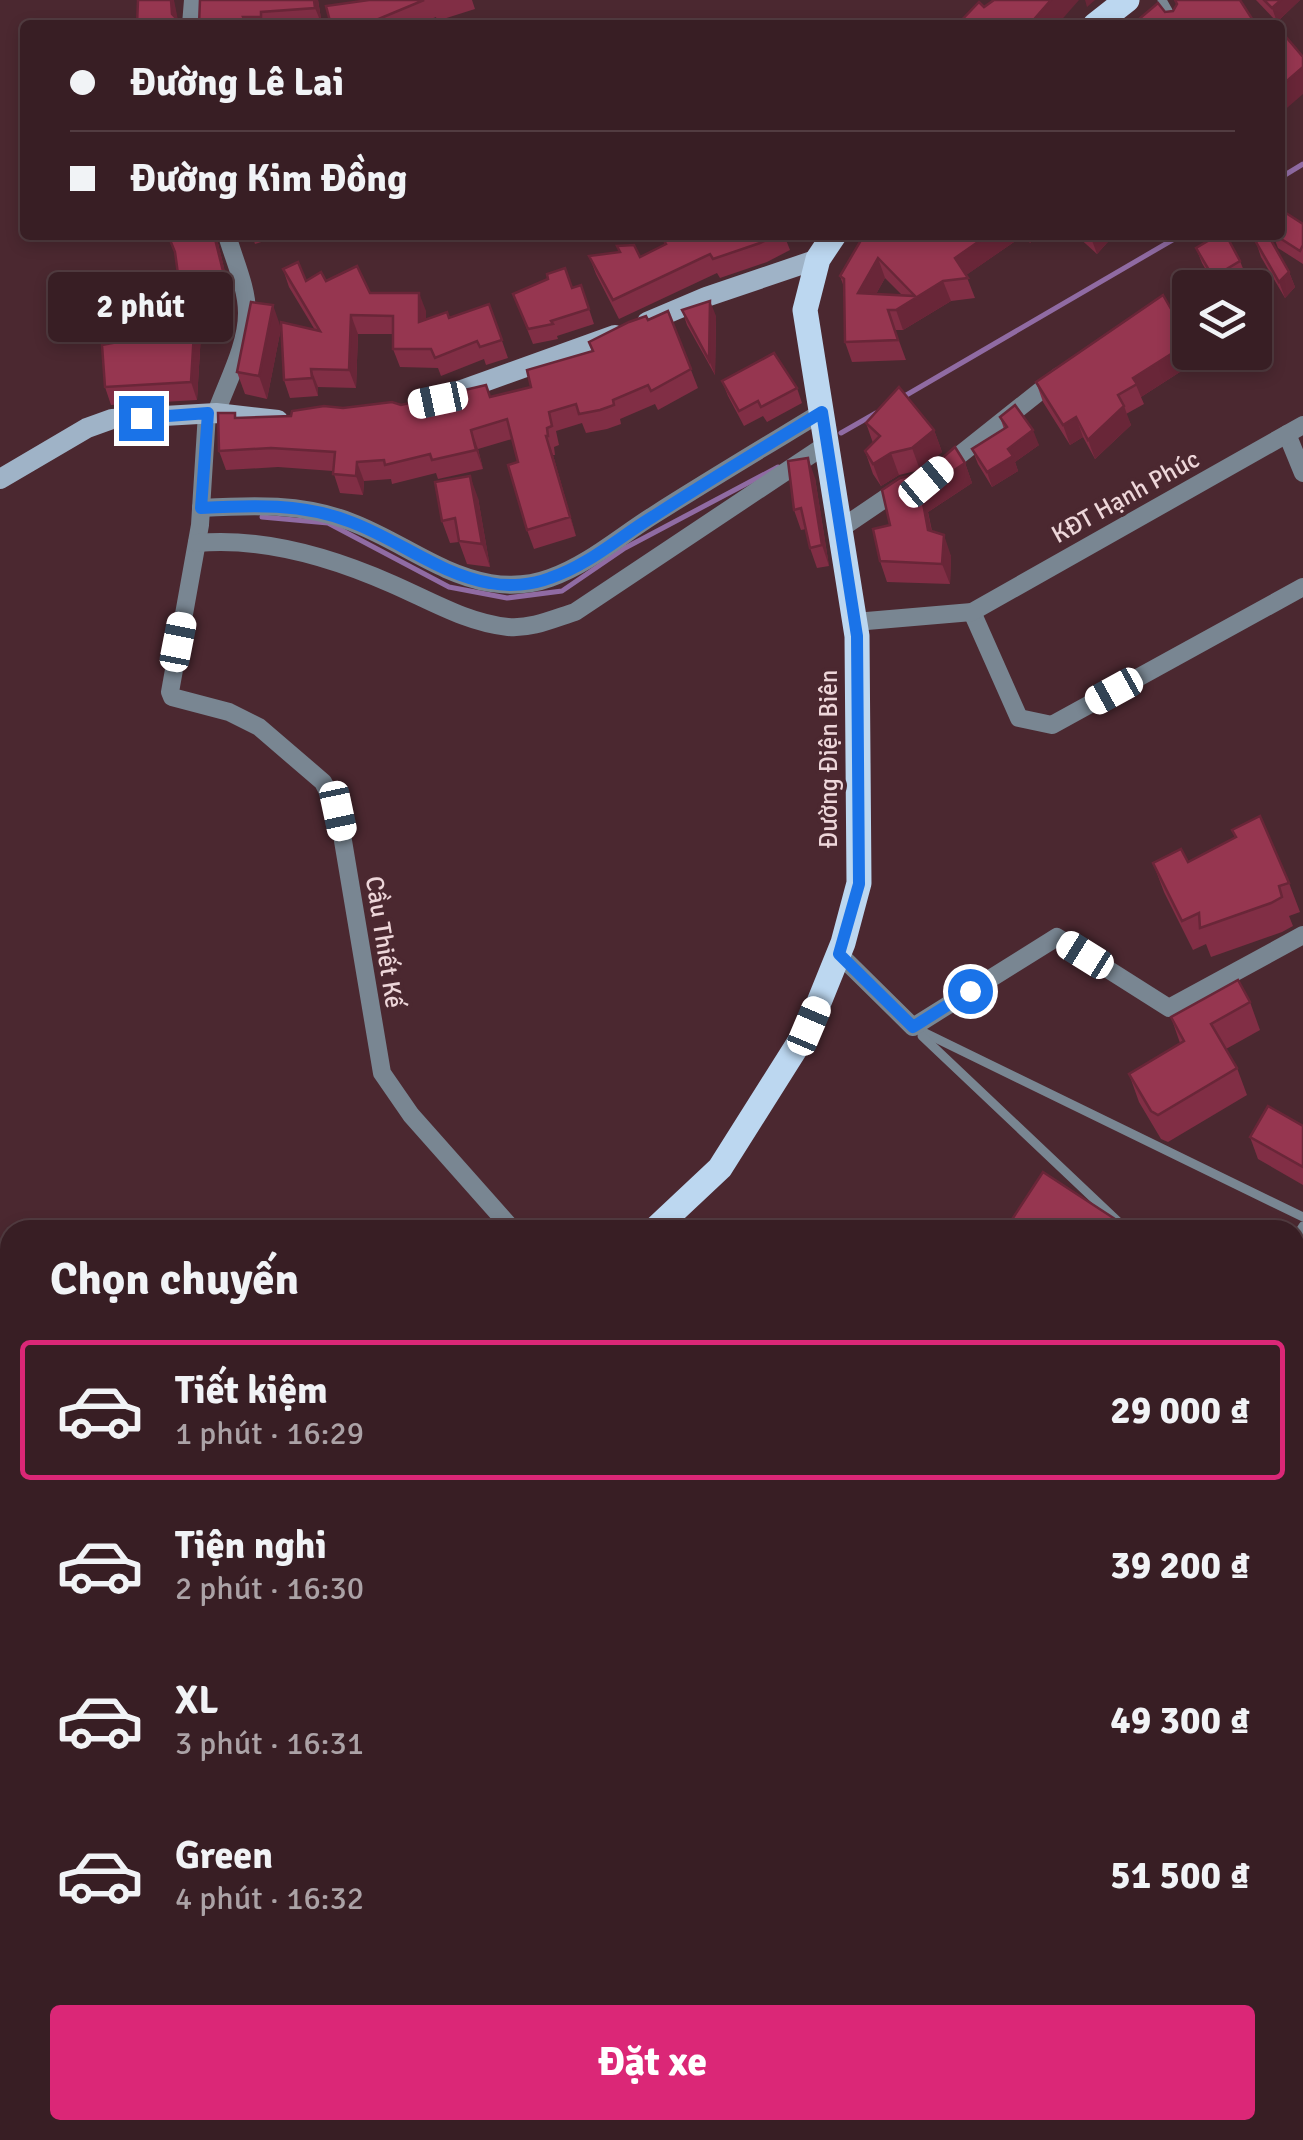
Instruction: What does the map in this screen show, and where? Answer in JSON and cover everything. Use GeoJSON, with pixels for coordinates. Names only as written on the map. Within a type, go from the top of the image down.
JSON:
{"type":"FeatureCollection","features":[{"type":"Feature","properties":{"kind":"main road"},"geometry":{"type":"LineString","coordinates":[[1102,20],[1128,0]]}},
{"type":"Feature","properties":{"kind":"main road","name":"Đường Điện Biên"},"geometry":{"type":"LineString","coordinates":[[665,1220],[720,1168],[809,1026],[839,954],[859,884],[855,622],[805,310],[818,259],[831,240]]}},
{"type":"Feature","properties":{"kind":"street","name":"Cầu Thiết Kế"},"geometry":{"type":"LineString","coordinates":[[229,240],[246,298],[247,316],[244,335],[212,413],[196,544],[171,675],[172,697],[229,712],[259,727],[323,782],[338,811],[382,1073],[411,1115],[504,1220]]}},
{"type":"Feature","properties":{"kind":"street"},"geometry":{"type":"LineString","coordinates":[[410,405],[438,400],[604,340],[706,297],[818,259]]}},
{"type":"Feature","properties":{"kind":"street"},"geometry":{"type":"LineString","coordinates":[[840,529],[902,487],[926,482],[1032,394],[1079,362]]}},
{"type":"Feature","properties":{"kind":"street"},"geometry":{"type":"LineString","coordinates":[[201,508],[280,507],[326,513],[354,522],[460,574],[492,584],[531,584],[596,556],[650,518],[822,412]]}},
{"type":"Feature","properties":{"kind":"street"},"geometry":{"type":"LineString","coordinates":[[0,478],[87,428],[112,419],[212,413],[277,420],[294,417]]}},
{"type":"Feature","properties":{"kind":"street"},"geometry":{"type":"LineString","coordinates":[[1295,429],[1303,473]]}},
{"type":"Feature","properties":{"kind":"street","name":"KĐT Hạnh Phúc"},"geometry":{"type":"LineString","coordinates":[[855,622],[972,612],[1295,429]]}},
{"type":"Feature","properties":{"kind":"street"},"geometry":{"type":"LineString","coordinates":[[196,544],[266,544],[388,582],[441,608],[493,624],[533,626],[575,612],[826,444]]}},
{"type":"Feature","properties":{"kind":"street"},"geometry":{"type":"LineString","coordinates":[[972,612],[1019,718],[1052,726],[1303,587]]}},
{"type":"Feature","properties":{"kind":"street"},"geometry":{"type":"LineString","coordinates":[[839,954],[913,1027],[1057,937],[1169,1008],[1303,935]]}},
{"type":"Feature","properties":{"kind":"lane"},"geometry":{"type":"LineString","coordinates":[[913,1027],[1303,1216]]}},
{"type":"Feature","properties":{"kind":"lane"},"geometry":{"type":"LineString","coordinates":[[913,1027],[1117,1220]]}},
{"type":"Feature","properties":{"kind":"building"},"geometry":{"type":"Polygon","coordinates":[[[138,0],[171,0],[176,20],[137,20],[138,0]]]}},
{"type":"Feature","properties":{"kind":"building"},"geometry":{"type":"Polygon","coordinates":[[[200,0],[314,0],[315,8],[261,12],[261,17],[243,17],[244,20],[199,20],[200,0]]]}},
{"type":"Feature","properties":{"kind":"building"},"geometry":{"type":"Polygon","coordinates":[[[369,0],[424,0],[376,20],[330,20],[326,6],[369,0]]]}},
{"type":"Feature","properties":{"kind":"building"},"geometry":{"type":"Polygon","coordinates":[[[994,0],[1051,0],[1033,20],[962,20],[979,2],[984,7],[994,0]]]}},
{"type":"Feature","properties":{"kind":"building"},"geometry":{"type":"Polygon","coordinates":[[[1175,0],[1240,0],[1253,20],[1138,20],[1158,3],[1165,12],[1173,11],[1175,0]]]}},
{"type":"Feature","properties":{"kind":"building"},"geometry":{"type":"Polygon","coordinates":[[[1264,0],[1281,0],[1272,8],[1264,0]]]}},
{"type":"Feature","properties":{"kind":"building"},"geometry":{"type":"Polygon","coordinates":[[[1285,36],[1303,57],[1303,67],[1285,83],[1285,36]]]}},
{"type":"Feature","properties":{"kind":"building"},"geometry":{"type":"Polygon","coordinates":[[[1285,214],[1303,224],[1300,251],[1283,240],[1285,214]]]}},
{"type":"Feature","properties":{"kind":"building"},"geometry":{"type":"Polygon","coordinates":[[[170,240],[215,240],[228,291],[196,299],[191,382],[105,387],[102,345],[123,341],[122,330],[146,325],[146,321],[162,321],[162,313],[183,311],[170,240]]]}},
{"type":"Feature","properties":{"kind":"building"},"geometry":{"type":"Polygon","coordinates":[[[664,240],[766,240],[713,259],[710,254],[613,300],[589,256],[620,252],[617,246],[634,245],[640,257],[666,244],[664,240]]]}},
{"type":"Feature","properties":{"kind":"building"},"geometry":{"type":"Polygon","coordinates":[[[861,240],[981,240],[955,258],[968,278],[943,281],[896,310],[888,310],[898,340],[845,342],[844,279],[840,276],[861,240]],[[878,258],[858,293],[915,296],[878,258]]]}},
{"type":"Feature","properties":{"kind":"building"},"geometry":{"type":"Polygon","coordinates":[[[1210,240],[1229,240],[1240,261],[1225,270],[1209,270],[1196,248],[1210,240]]]}},
{"type":"Feature","properties":{"kind":"building"},"geometry":{"type":"Polygon","coordinates":[[[1271,240],[1289,272],[1279,282],[1256,242],[1271,240]]]}},
{"type":"Feature","properties":{"kind":"building"},"geometry":{"type":"Polygon","coordinates":[[[298,262],[306,281],[321,272],[326,281],[357,266],[370,293],[419,293],[419,322],[447,312],[449,318],[489,304],[502,340],[480,347],[477,341],[435,358],[431,349],[393,349],[393,316],[351,315],[349,370],[311,369],[312,378],[284,380],[281,322],[320,331],[283,269],[298,262]]]}},
{"type":"Feature","properties":{"kind":"building"},"geometry":{"type":"Polygon","coordinates":[[[565,268],[572,288],[581,285],[589,309],[551,321],[553,324],[528,329],[513,294],[565,268]]]}},
{"type":"Feature","properties":{"kind":"building"},"geometry":{"type":"Polygon","coordinates":[[[1163,295],[1172,311],[1172,353],[1133,378],[1137,384],[1118,395],[1124,406],[1088,440],[1076,417],[1063,425],[1036,382],[1163,295]]]}},
{"type":"Feature","properties":{"kind":"building"},"geometry":{"type":"Polygon","coordinates":[[[710,301],[709,360],[682,310],[710,301]]]}},
{"type":"Feature","properties":{"kind":"building"},"geometry":{"type":"Polygon","coordinates":[[[251,302],[273,305],[259,376],[237,372],[251,302]]]}},
{"type":"Feature","properties":{"kind":"building"},"geometry":{"type":"Polygon","coordinates":[[[668,311],[691,369],[651,391],[648,385],[613,400],[614,405],[600,410],[579,414],[576,404],[549,412],[552,426],[547,428],[546,436],[570,517],[527,530],[508,465],[518,462],[507,419],[471,430],[476,450],[432,460],[430,454],[385,465],[384,460],[357,462],[356,476],[333,474],[335,452],[271,448],[219,451],[218,413],[235,413],[235,418],[291,416],[292,411],[324,406],[343,408],[392,402],[401,405],[486,385],[490,397],[531,387],[527,370],[593,351],[589,342],[629,322],[646,316],[648,320],[668,311]]]}},
{"type":"Feature","properties":{"kind":"building"},"geometry":{"type":"Polygon","coordinates":[[[774,353],[797,388],[761,407],[758,401],[739,411],[722,381],[774,353]]]}},
{"type":"Feature","properties":{"kind":"building"},"geometry":{"type":"Polygon","coordinates":[[[899,387],[934,430],[912,448],[891,453],[873,464],[865,451],[880,436],[866,423],[899,387]]]}},
{"type":"Feature","properties":{"kind":"building"},"geometry":{"type":"Polygon","coordinates":[[[1015,405],[1033,430],[1008,449],[1013,456],[987,472],[972,449],[1007,427],[1000,417],[1015,405]]]}},
{"type":"Feature","properties":{"kind":"building"},"geometry":{"type":"Polygon","coordinates":[[[955,447],[965,463],[921,492],[928,530],[944,535],[942,564],[880,561],[873,529],[890,525],[882,490],[900,478],[926,472],[955,447]]]}},
{"type":"Feature","properties":{"kind":"building"},"geometry":{"type":"Polygon","coordinates":[[[808,458],[822,545],[810,548],[801,508],[794,510],[788,461],[808,458]]]}},
{"type":"Feature","properties":{"kind":"building"},"geometry":{"type":"Polygon","coordinates":[[[470,476],[482,544],[459,541],[455,518],[442,521],[435,482],[470,476]]]}},
{"type":"Feature","properties":{"kind":"building"},"geometry":{"type":"Polygon","coordinates":[[[1260,816],[1289,883],[1279,886],[1282,897],[1200,928],[1199,913],[1182,921],[1153,863],[1181,849],[1188,862],[1236,837],[1232,830],[1260,816]]]}},
{"type":"Feature","properties":{"kind":"building"},"geometry":{"type":"Polygon","coordinates":[[[1238,980],[1250,1002],[1211,1024],[1237,1068],[1158,1115],[1151,1111],[1129,1074],[1184,1041],[1171,1017],[1238,980]]]}},
{"type":"Feature","properties":{"kind":"building"},"geometry":{"type":"Polygon","coordinates":[[[1268,1106],[1303,1126],[1303,1167],[1250,1137],[1268,1106]]]}},
{"type":"Feature","properties":{"kind":"building"},"geometry":{"type":"Polygon","coordinates":[[[1043,1172],[1116,1220],[1012,1220],[1043,1172]]]}},
{"type":"Feature","properties":{"kind":"waterway"},"geometry":{"type":"LineString","coordinates":[[1285,175],[1303,164]]}},
{"type":"Feature","properties":{"kind":"waterway"},"geometry":{"type":"LineString","coordinates":[[903,397],[1172,240]]}},
{"type":"Feature","properties":{"kind":"waterway"},"geometry":{"type":"LineString","coordinates":[[841,433],[876,413]]}},
{"type":"Feature","properties":{"kind":"waterway"},"geometry":{"type":"LineString","coordinates":[[262,517],[328,523],[449,587],[507,598],[562,591],[625,548],[778,467]]}},
{"type":"Feature","properties":{"kind":"route"},"geometry":{"type":"LineString","coordinates":[[141,418],[208,413],[201,508],[265,506],[326,513],[354,522],[450,570],[492,584],[531,584],[596,556],[650,518],[822,412],[857,636],[859,884],[839,954],[913,1027],[970,991]]}}]}
